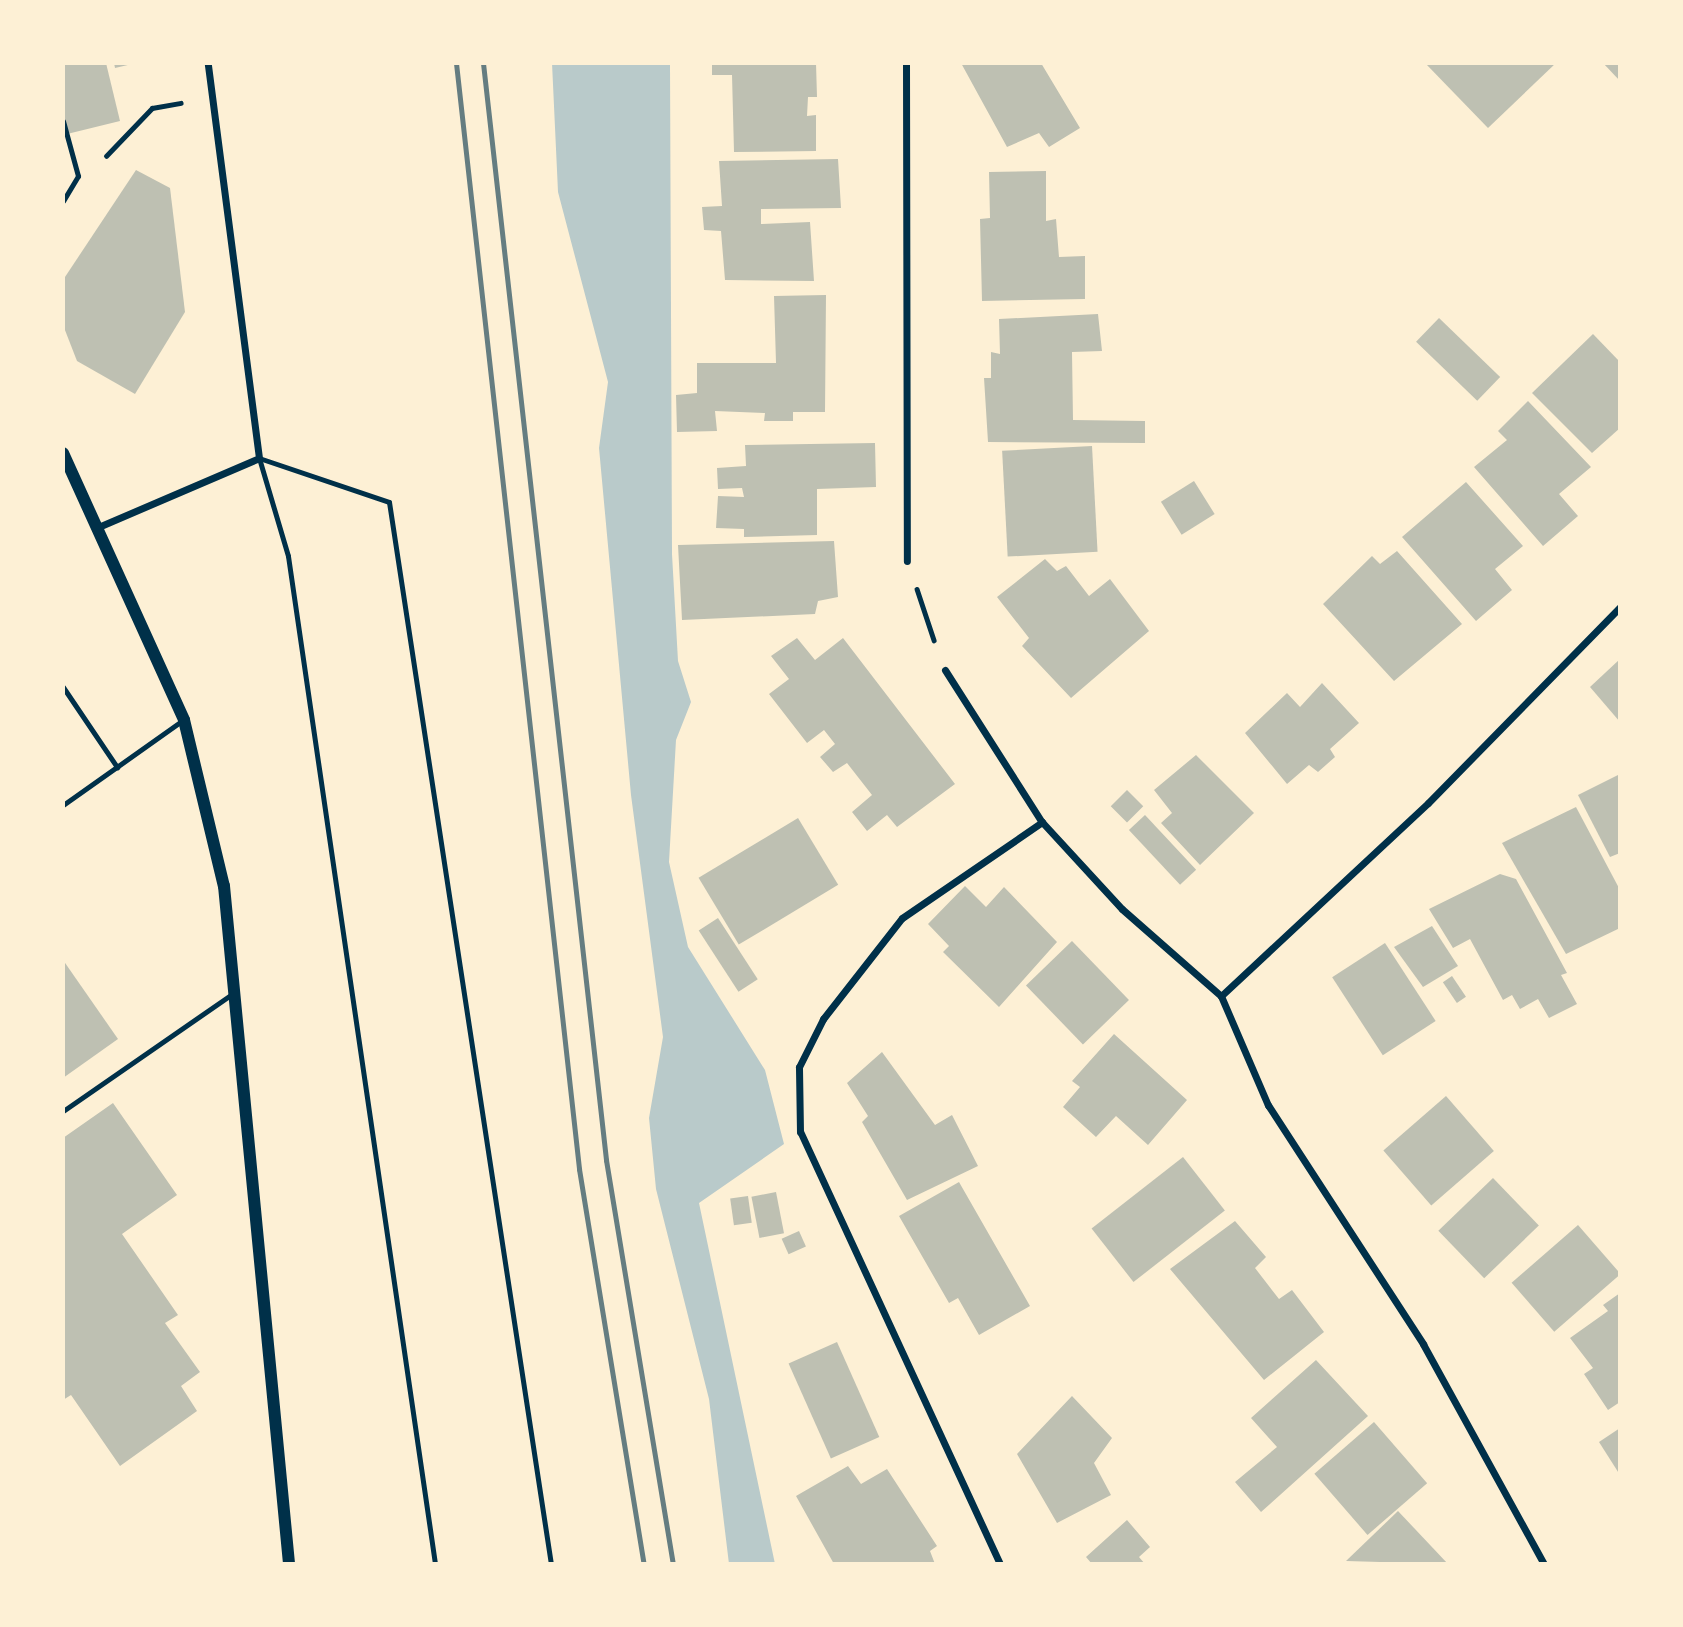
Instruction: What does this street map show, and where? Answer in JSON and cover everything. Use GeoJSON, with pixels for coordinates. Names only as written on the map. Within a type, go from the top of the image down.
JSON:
{"type":"FeatureCollection","features":[{"type":"Feature","properties":{"kind":"street"},"geometry":{"type":"LineString","coordinates":[[96,528],[259,458],[208,63]]}},
{"type":"Feature","properties":{"kind":"street"},"geometry":{"type":"LineString","coordinates":[[906,63],[907,561]]}},
{"type":"Feature","properties":{"kind":"street"},"geometry":{"type":"LineString","coordinates":[[63,453],[184,720],[224,886],[289,1564]]}},
{"type":"Feature","properties":{"kind":"street"},"geometry":{"type":"LineString","coordinates":[[1221,996],[1428,803],[1620,607]]}},
{"type":"Feature","properties":{"kind":"street"},"geometry":{"type":"LineString","coordinates":[[945,670],[1042,822],[1122,909],[1221,996],[1268,1105],[1423,1344],[1544,1564]]}},
{"type":"Feature","properties":{"kind":"street"},"geometry":{"type":"LineString","coordinates":[[1000,1564],[800,1132],[799,1067],[823,1019],[902,918],[1042,822]]}},
{"type":"Feature","properties":{"kind":"lane"},"geometry":{"type":"LineString","coordinates":[[63,121],[78,176],[63,201]]}},
{"type":"Feature","properties":{"kind":"lane"},"geometry":{"type":"LineString","coordinates":[[259,458],[288,556],[435,1564]]}},
{"type":"Feature","properties":{"kind":"lane"},"geometry":{"type":"LineString","coordinates":[[259,458],[389,502],[551,1564]]}},
{"type":"Feature","properties":{"kind":"lane"},"geometry":{"type":"LineString","coordinates":[[63,687],[117,767]]}},
{"type":"Feature","properties":{"kind":"lane"},"geometry":{"type":"LineString","coordinates":[[63,805],[184,720]]}},
{"type":"Feature","properties":{"kind":"lane"},"geometry":{"type":"LineString","coordinates":[[63,1111],[235,993]]}},
{"type":"Feature","properties":{"kind":"path"},"geometry":{"type":"LineString","coordinates":[[123,143],[152,108]]}},
{"type":"Feature","properties":{"kind":"path"},"geometry":{"type":"LineString","coordinates":[[907,561],[945,670]]}},
{"type":"Feature","properties":{"kind":"shaded area"},"geometry":{"type":"Polygon","coordinates":[[[552,63],[670,63],[672,554],[678,661],[691,702],[676,740],[669,862],[688,947],[765,1070],[784,1144],[699,1203],[775,1564],[729,1564],[709,1399],[656,1189],[649,1118],[663,1037],[631,795],[599,448],[608,382],[558,192],[552,63]]]}},
{"type":"Feature","properties":{"kind":"building"},"geometry":{"type":"Polygon","coordinates":[[[63,63],[106,63],[120,121],[63,135],[63,63]]]}},
{"type":"Feature","properties":{"kind":"building"},"geometry":{"type":"Polygon","coordinates":[[[114,63],[132,63],[132,64],[115,68],[114,63]]]}},
{"type":"Feature","properties":{"kind":"building"},"geometry":{"type":"Polygon","coordinates":[[[712,63],[816,63],[817,97],[808,97],[807,116],[816,115],[816,151],[734,152],[732,75],[712,75],[712,63]]]}},
{"type":"Feature","properties":{"kind":"building"},"geometry":{"type":"Polygon","coordinates":[[[961,63],[1041,63],[1080,128],[1049,147],[1039,133],[1007,147],[961,63]]]}},
{"type":"Feature","properties":{"kind":"building"},"geometry":{"type":"Polygon","coordinates":[[[1425,63],[1556,63],[1488,128],[1425,63]]]}},
{"type":"Feature","properties":{"kind":"building"},"geometry":{"type":"Polygon","coordinates":[[[1603,63],[1620,63],[1620,81],[1603,63]]]}},
{"type":"Feature","properties":{"kind":"building"},"geometry":{"type":"Polygon","coordinates":[[[838,159],[841,208],[761,209],[761,224],[810,222],[814,281],[725,280],[721,231],[704,230],[702,207],[722,206],[719,161],[838,159]]]}},
{"type":"Feature","properties":{"kind":"building"},"geometry":{"type":"Polygon","coordinates":[[[136,170],[170,188],[185,312],[135,394],[77,361],[63,325],[63,280],[136,170]]]}},
{"type":"Feature","properties":{"kind":"building"},"geometry":{"type":"Polygon","coordinates":[[[1046,171],[1046,221],[1056,219],[1059,257],[1085,256],[1085,299],[982,301],[980,219],[990,218],[989,172],[1046,171]]]}},
{"type":"Feature","properties":{"kind":"building"},"geometry":{"type":"Polygon","coordinates":[[[826,295],[825,412],[793,412],[793,421],[764,421],[765,413],[715,411],[717,431],[677,432],[676,395],[697,393],[697,363],[776,363],[774,296],[826,295]]]}},
{"type":"Feature","properties":{"kind":"building"},"geometry":{"type":"Polygon","coordinates":[[[1098,314],[1102,351],[1072,352],[1073,420],[1145,421],[1145,443],[988,442],[984,378],[991,378],[991,352],[1000,354],[999,319],[1098,314]]]}},
{"type":"Feature","properties":{"kind":"building"},"geometry":{"type":"Polygon","coordinates":[[[1439,318],[1500,377],[1477,401],[1416,342],[1439,318]]]}},
{"type":"Feature","properties":{"kind":"building"},"geometry":{"type":"Polygon","coordinates":[[[1593,334],[1620,362],[1620,428],[1592,453],[1532,393],[1593,334]]]}},
{"type":"Feature","properties":{"kind":"building"},"geometry":{"type":"Polygon","coordinates":[[[1528,401],[1591,467],[1559,494],[1578,516],[1543,546],[1474,467],[1507,440],[1498,431],[1528,401]]]}},
{"type":"Feature","properties":{"kind":"building"},"geometry":{"type":"Polygon","coordinates":[[[875,443],[876,487],[817,489],[817,535],[744,537],[744,529],[716,528],[718,496],[744,497],[742,488],[718,489],[717,468],[746,466],[745,445],[875,443]]]}},
{"type":"Feature","properties":{"kind":"building"},"geometry":{"type":"Polygon","coordinates":[[[1092,446],[1098,552],[1008,557],[1002,451],[1092,446]]]}},
{"type":"Feature","properties":{"kind":"building"},"geometry":{"type":"Polygon","coordinates":[[[1194,481],[1215,514],[1182,535],[1161,502],[1194,481]]]}},
{"type":"Feature","properties":{"kind":"building"},"geometry":{"type":"Polygon","coordinates":[[[1466,482],[1523,546],[1495,569],[1512,590],[1476,621],[1402,537],[1466,482]]]}},
{"type":"Feature","properties":{"kind":"building"},"geometry":{"type":"Polygon","coordinates":[[[834,541],[838,597],[818,601],[815,614],[682,620],[678,545],[834,541]]]}},
{"type":"Feature","properties":{"kind":"building"},"geometry":{"type":"Polygon","coordinates":[[[1397,551],[1462,624],[1394,681],[1323,604],[1372,556],[1380,564],[1397,551]]]}},
{"type":"Feature","properties":{"kind":"building"},"geometry":{"type":"Polygon","coordinates":[[[1045,559],[1057,571],[1066,566],[1089,596],[1110,579],[1149,631],[1071,698],[1022,646],[1029,638],[997,597],[1045,559]]]}},
{"type":"Feature","properties":{"kind":"building"},"geometry":{"type":"Polygon","coordinates":[[[797,638],[815,660],[843,638],[955,784],[897,827],[887,815],[867,831],[852,812],[872,795],[847,763],[833,772],[820,757],[835,744],[824,730],[807,743],[769,694],[789,679],[771,656],[797,638]]]}},
{"type":"Feature","properties":{"kind":"building"},"geometry":{"type":"Polygon","coordinates":[[[1620,659],[1620,722],[1590,687],[1620,659]]]}},
{"type":"Feature","properties":{"kind":"building"},"geometry":{"type":"Polygon","coordinates":[[[1322,683],[1359,723],[1330,749],[1335,757],[1318,772],[1309,765],[1287,784],[1245,733],[1287,693],[1300,707],[1322,683]]]}},
{"type":"Feature","properties":{"kind":"building"},"geometry":{"type":"Polygon","coordinates":[[[1196,755],[1254,813],[1200,865],[1161,823],[1172,813],[1154,790],[1196,755]]]}},
{"type":"Feature","properties":{"kind":"building"},"geometry":{"type":"Polygon","coordinates":[[[1620,774],[1620,853],[1610,857],[1578,795],[1620,774]]]}},
{"type":"Feature","properties":{"kind":"building"},"geometry":{"type":"Polygon","coordinates":[[[1127,790],[1143,806],[1127,823],[1111,806],[1127,790]]]}},
{"type":"Feature","properties":{"kind":"building"},"geometry":{"type":"Polygon","coordinates":[[[1576,807],[1620,890],[1620,928],[1566,954],[1502,843],[1576,807]]]}},
{"type":"Feature","properties":{"kind":"building"},"geometry":{"type":"Polygon","coordinates":[[[1145,815],[1196,870],[1180,885],[1129,830],[1145,815]]]}},
{"type":"Feature","properties":{"kind":"building"},"geometry":{"type":"Polygon","coordinates":[[[798,818],[838,885],[739,945],[699,878],[798,818]]]}},
{"type":"Feature","properties":{"kind":"building"},"geometry":{"type":"Polygon","coordinates":[[[1500,874],[1516,879],[1567,973],[1561,975],[1577,1004],[1549,1018],[1538,999],[1520,1009],[1512,995],[1503,1000],[1470,939],[1453,948],[1429,909],[1500,874]]]}},
{"type":"Feature","properties":{"kind":"building"},"geometry":{"type":"Polygon","coordinates":[[[965,886],[986,907],[1004,887],[1057,942],[999,1007],[943,952],[949,946],[928,924],[965,886]]]}},
{"type":"Feature","properties":{"kind":"building"},"geometry":{"type":"Polygon","coordinates":[[[718,918],[758,979],[738,992],[699,931],[718,918]]]}},
{"type":"Feature","properties":{"kind":"building"},"geometry":{"type":"Polygon","coordinates":[[[1432,926],[1458,966],[1423,987],[1394,947],[1432,926]]]}},
{"type":"Feature","properties":{"kind":"building"},"geometry":{"type":"Polygon","coordinates":[[[1072,941],[1129,1000],[1083,1044],[1026,985],[1072,941]]]}},
{"type":"Feature","properties":{"kind":"building"},"geometry":{"type":"Polygon","coordinates":[[[1385,943],[1436,1021],[1383,1055],[1332,977],[1385,943]]]}},
{"type":"Feature","properties":{"kind":"building"},"geometry":{"type":"Polygon","coordinates":[[[63,960],[118,1039],[63,1078],[63,960]]]}},
{"type":"Feature","properties":{"kind":"building"},"geometry":{"type":"Polygon","coordinates":[[[1452,976],[1466,997],[1457,1003],[1443,982],[1452,976]]]}},
{"type":"Feature","properties":{"kind":"building"},"geometry":{"type":"Polygon","coordinates":[[[1114,1034],[1187,1100],[1148,1145],[1116,1116],[1096,1137],[1063,1107],[1080,1087],[1072,1081],[1114,1034]]]}},
{"type":"Feature","properties":{"kind":"building"},"geometry":{"type":"Polygon","coordinates":[[[882,1052],[935,1125],[952,1115],[978,1166],[907,1200],[862,1122],[868,1116],[847,1083],[882,1052]]]}},
{"type":"Feature","properties":{"kind":"building"},"geometry":{"type":"Polygon","coordinates":[[[1446,1096],[1494,1151],[1431,1206],[1383,1150],[1446,1096]]]}},
{"type":"Feature","properties":{"kind":"building"},"geometry":{"type":"Polygon","coordinates":[[[113,1103],[177,1195],[122,1234],[178,1315],[165,1323],[200,1372],[181,1386],[197,1411],[120,1466],[71,1395],[63,1400],[63,1138],[113,1103]]]}},
{"type":"Feature","properties":{"kind":"building"},"geometry":{"type":"Polygon","coordinates":[[[1183,1157],[1225,1211],[1133,1282],[1092,1228],[1183,1157]]]}},
{"type":"Feature","properties":{"kind":"building"},"geometry":{"type":"Polygon","coordinates":[[[1493,1178],[1539,1225],[1484,1278],[1438,1231],[1493,1178]]]}},
{"type":"Feature","properties":{"kind":"building"},"geometry":{"type":"Polygon","coordinates":[[[959,1182],[1030,1306],[979,1335],[958,1298],[949,1303],[899,1216],[959,1182]]]}},
{"type":"Feature","properties":{"kind":"building"},"geometry":{"type":"Polygon","coordinates":[[[776,1192],[784,1233],[759,1238],[751,1197],[776,1192]]]}},
{"type":"Feature","properties":{"kind":"building"},"geometry":{"type":"Polygon","coordinates":[[[748,1196],[752,1223],[734,1225],[730,1199],[748,1196]]]}},
{"type":"Feature","properties":{"kind":"building"},"geometry":{"type":"Polygon","coordinates":[[[1235,1221],[1266,1257],[1255,1268],[1279,1299],[1292,1290],[1324,1332],[1264,1380],[1170,1269],[1235,1221]]]}},
{"type":"Feature","properties":{"kind":"building"},"geometry":{"type":"Polygon","coordinates":[[[1578,1225],[1620,1275],[1554,1332],[1512,1283],[1578,1225]]]}},
{"type":"Feature","properties":{"kind":"building"},"geometry":{"type":"Polygon","coordinates":[[[799,1231],[806,1247],[789,1254],[782,1239],[799,1231]]]}},
{"type":"Feature","properties":{"kind":"building"},"geometry":{"type":"Polygon","coordinates":[[[1620,1293],[1620,1402],[1608,1410],[1584,1374],[1593,1368],[1570,1338],[1608,1311],[1603,1305],[1620,1293]]]}},
{"type":"Feature","properties":{"kind":"building"},"geometry":{"type":"Polygon","coordinates":[[[837,1342],[879,1437],[831,1459],[789,1364],[837,1342]]]}},
{"type":"Feature","properties":{"kind":"building"},"geometry":{"type":"Polygon","coordinates":[[[1316,1360],[1368,1416],[1261,1512],[1235,1482],[1277,1447],[1251,1418],[1316,1360]]]}},
{"type":"Feature","properties":{"kind":"building"},"geometry":{"type":"Polygon","coordinates":[[[1072,1396],[1112,1438],[1094,1463],[1111,1495],[1057,1523],[1017,1454],[1072,1396]]]}},
{"type":"Feature","properties":{"kind":"building"},"geometry":{"type":"Polygon","coordinates":[[[1374,1422],[1427,1483],[1368,1535],[1314,1474],[1374,1422]]]}},
{"type":"Feature","properties":{"kind":"building"},"geometry":{"type":"Polygon","coordinates":[[[1620,1428],[1620,1475],[1599,1442],[1620,1428]]]}},
{"type":"Feature","properties":{"kind":"building"},"geometry":{"type":"Polygon","coordinates":[[[848,1466],[861,1484],[887,1469],[937,1546],[930,1551],[935,1564],[834,1564],[796,1496],[848,1466]]]}},
{"type":"Feature","properties":{"kind":"building"},"geometry":{"type":"Polygon","coordinates":[[[1398,1511],[1448,1564],[1346,1561],[1398,1511]]]}},
{"type":"Feature","properties":{"kind":"building"},"geometry":{"type":"Polygon","coordinates":[[[1127,1520],[1150,1547],[1139,1557],[1145,1564],[1092,1564],[1086,1557],[1127,1520]]]}},
{"type":"Feature","properties":{"kind":"railway"},"geometry":{"type":"LineString","coordinates":[[456,63],[579,1169],[644,1564]]}},
{"type":"Feature","properties":{"kind":"railway"},"geometry":{"type":"LineString","coordinates":[[483,63],[606,1160],[673,1564]]}}]}
